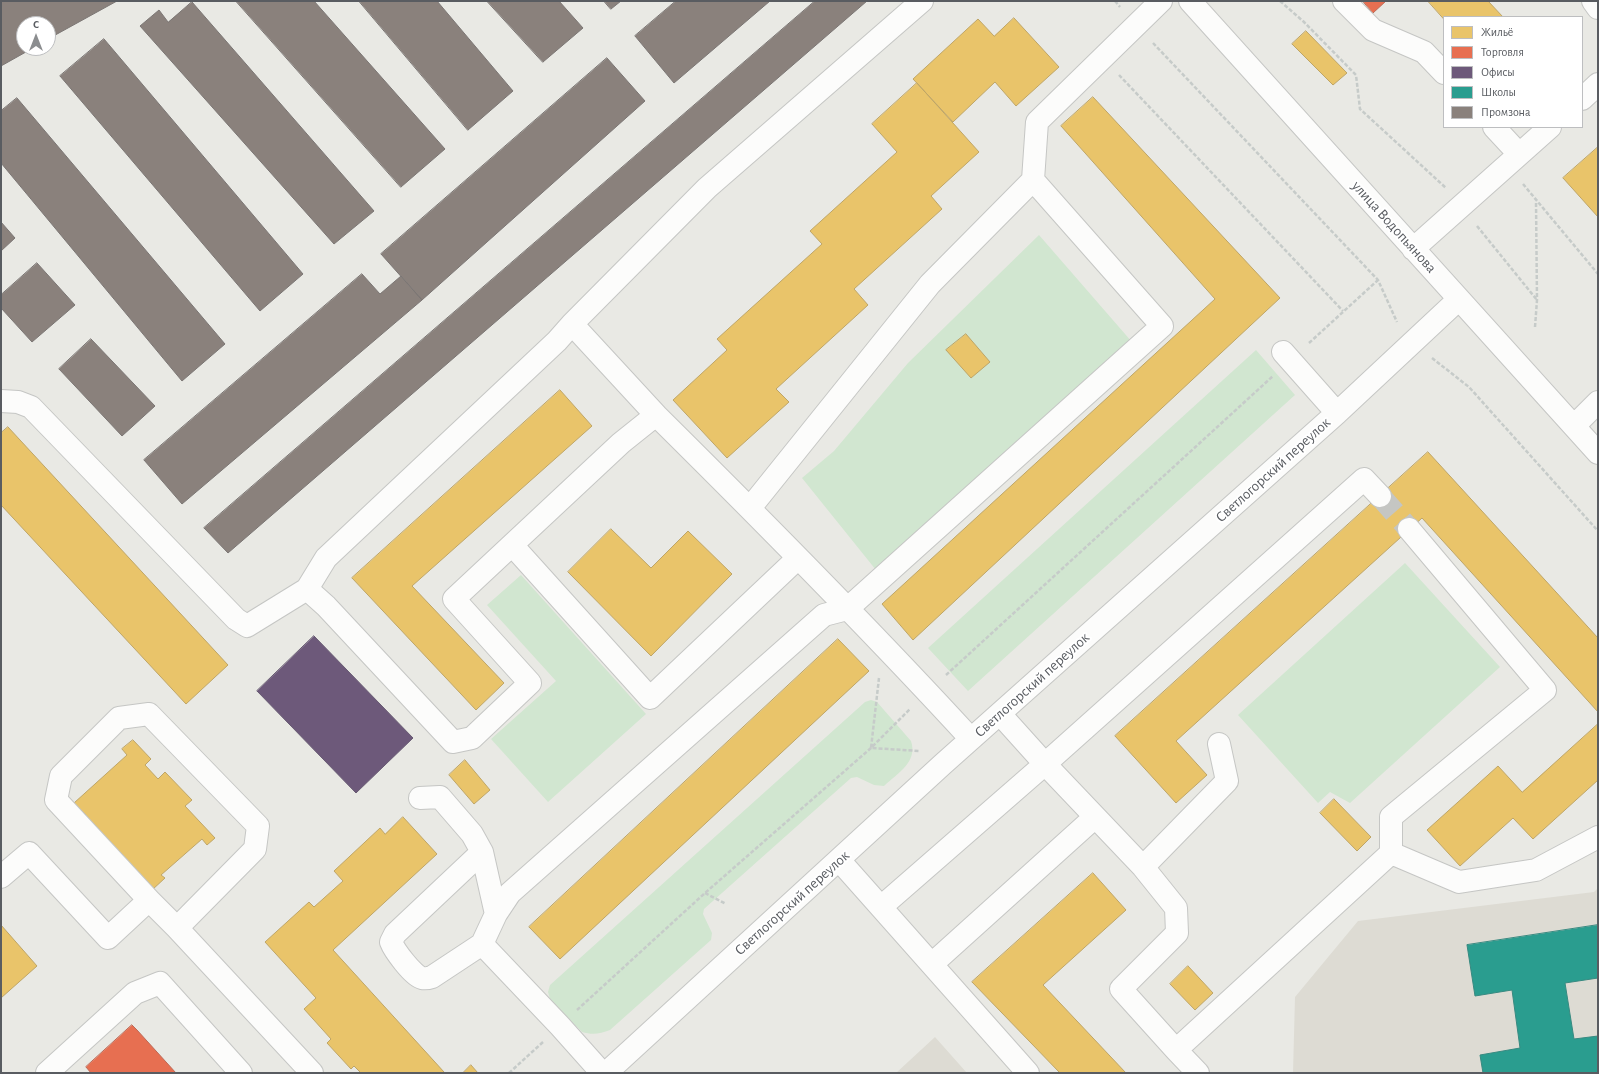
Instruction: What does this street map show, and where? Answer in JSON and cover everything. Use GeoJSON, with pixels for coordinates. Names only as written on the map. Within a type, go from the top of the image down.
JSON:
{"type":"FeatureCollection","features":[{"type":"Feature","properties":{"kind":"street"},"geometry":{"type":"LineString","coordinates":[[1,401],[18,402],[31,407],[236,619],[247,626],[307,589],[326,558],[557,341],[707,188],[922,1]]}},
{"type":"Feature","properties":{"kind":"street"},"geometry":{"type":"LineString","coordinates":[[750,508],[930,284],[1033,180],[1036,122],[1161,1]]}},
{"type":"Feature","properties":{"kind":"street","name":"улица Водопьянова"},"geometry":{"type":"LineString","coordinates":[[1190,1],[1598,453]]}},
{"type":"Feature","properties":{"kind":"street"},"geometry":{"type":"LineString","coordinates":[[1344,1],[1373,30],[1424,52],[1443,72]]}},
{"type":"Feature","properties":{"kind":"street"},"geometry":{"type":"LineString","coordinates":[[1593,1],[1598,8]]}},
{"type":"Feature","properties":{"kind":"street"},"geometry":{"type":"LineString","coordinates":[[1583,97],[1598,84]]}},
{"type":"Feature","properties":{"kind":"street"},"geometry":{"type":"LineString","coordinates":[[1495,128],[1514,159]]}},
{"type":"Feature","properties":{"kind":"street"},"geometry":{"type":"LineString","coordinates":[[1413,249],[1549,128]]}},
{"type":"Feature","properties":{"kind":"street"},"geometry":{"type":"LineString","coordinates":[[482,852],[395,934],[391,942],[394,949],[418,977],[424,979],[432,977],[482,944],[496,914],[510,893],[824,615],[847,609],[1162,326],[1033,180]]}},
{"type":"Feature","properties":{"kind":"street","name":"Светлогорский переулок"},"geometry":{"type":"LineString","coordinates":[[606,1073],[971,739],[1336,413],[1459,299]]}},
{"type":"Feature","properties":{"kind":"street"},"geometry":{"type":"LineString","coordinates":[[572,324],[656,415],[750,508],[847,609],[884,644],[971,739]]}},
{"type":"Feature","properties":{"kind":"street"},"geometry":{"type":"LineString","coordinates":[[1283,352],[1336,413]]}},
{"type":"Feature","properties":{"kind":"street"},"geometry":{"type":"LineString","coordinates":[[1574,426],[1598,402]]}},
{"type":"Feature","properties":{"kind":"street"},"geometry":{"type":"LineString","coordinates":[[307,589],[326,606],[453,742],[472,738],[530,683],[454,599],[513,546],[621,443],[656,415]]}},
{"type":"Feature","properties":{"kind":"street"},"geometry":{"type":"LineString","coordinates":[[881,907],[1045,764],[1364,479],[1380,496]]}},
{"type":"Feature","properties":{"kind":"street"},"geometry":{"type":"LineString","coordinates":[[1176,1050],[1391,853],[1391,817],[1545,690],[1409,529]]}},
{"type":"Feature","properties":{"kind":"street"},"geometry":{"type":"LineString","coordinates":[[513,546],[650,698],[798,558]]}},
{"type":"Feature","properties":{"kind":"street"},"geometry":{"type":"LineString","coordinates":[[177,928],[255,849],[258,826],[149,714],[119,718],[61,776],[56,800],[312,1073]]}},
{"type":"Feature","properties":{"kind":"street"},"geometry":{"type":"LineString","coordinates":[[1000,714],[1045,764],[1143,867],[1176,908],[1178,933],[1121,989],[1198,1073]]}},
{"type":"Feature","properties":{"kind":"street"},"geometry":{"type":"LineString","coordinates":[[1143,867],[1227,781],[1219,744]]}},
{"type":"Feature","properties":{"kind":"street"},"geometry":{"type":"LineString","coordinates":[[420,798],[440,797],[472,834],[482,852],[496,914]]}},
{"type":"Feature","properties":{"kind":"street"},"geometry":{"type":"LineString","coordinates":[[932,964],[1095,817]]}},
{"type":"Feature","properties":{"kind":"street"},"geometry":{"type":"LineString","coordinates":[[1391,853],[1459,882],[1536,870],[1598,837]]}},
{"type":"Feature","properties":{"kind":"street"},"geometry":{"type":"LineString","coordinates":[[1,877],[29,854],[108,938],[149,900]]}},
{"type":"Feature","properties":{"kind":"street"},"geometry":{"type":"LineString","coordinates":[[839,860],[1028,1073]]}},
{"type":"Feature","properties":{"kind":"street"},"geometry":{"type":"LineString","coordinates":[[482,944],[560,1026],[602,1073]]}},
{"type":"Feature","properties":{"kind":"street"},"geometry":{"type":"LineString","coordinates":[[47,1073],[135,993],[160,983],[241,1073]]}},
{"type":"Feature","properties":{"kind":"path"},"geometry":{"type":"LineString","coordinates":[[1115,1],[1378,280],[1399,326]]}},
{"type":"Feature","properties":{"kind":"path"},"geometry":{"type":"LineString","coordinates":[[1280,1],[1304,22],[1356,75],[1360,109],[1442,183],[1537,300]]}},
{"type":"Feature","properties":{"kind":"path"},"geometry":{"type":"LineString","coordinates":[[1102,58],[1344,311]]}},
{"type":"Feature","properties":{"kind":"path"},"geometry":{"type":"LineString","coordinates":[[1514,159],[1536,200],[1598,274]]}},
{"type":"Feature","properties":{"kind":"path"},"geometry":{"type":"LineString","coordinates":[[1535,327],[1537,300],[1536,200]]}},
{"type":"Feature","properties":{"kind":"path"},"geometry":{"type":"LineString","coordinates":[[1429,356],[1469,387],[1598,531]]}},
{"type":"Feature","properties":{"kind":"path"},"geometry":{"type":"LineString","coordinates":[[884,644],[870,748],[921,751]]}},
{"type":"Feature","properties":{"kind":"path"},"geometry":{"type":"LineString","coordinates":[[705,893],[726,904]]}},
{"type":"Feature","properties":{"kind":"shaded area"},"geometry":{"type":"Polygon","coordinates":[[[1598,888],[1598,1073],[1293,1073],[1295,997],[1358,921],[1594,892],[1598,888]]]}},
{"type":"Feature","properties":{"kind":"shaded area"},"geometry":{"type":"Polygon","coordinates":[[[935,1037],[967,1073],[896,1073],[935,1037]]]}},
{"type":"Feature","properties":{"kind":"green space"},"geometry":{"type":"Polygon","coordinates":[[[1039,235],[1132,342],[876,570],[802,478],[834,451],[908,363],[1039,235]]]}},
{"type":"Feature","properties":{"kind":"green space"},"geometry":{"type":"Polygon","coordinates":[[[1256,350],[1295,395],[968,691],[928,648],[1256,350]]]}},
{"type":"Feature","properties":{"kind":"green space"},"geometry":{"type":"Polygon","coordinates":[[[1405,563],[1500,667],[1350,803],[1330,792],[1318,803],[1238,715],[1405,563]]]}},
{"type":"Feature","properties":{"kind":"green space"},"geometry":{"type":"Polygon","coordinates":[[[521,575],[646,714],[548,802],[491,739],[556,681],[487,605],[521,575]]]}},
{"type":"Feature","properties":{"kind":"green space"},"geometry":{"type":"Polygon","coordinates":[[[871,700],[877,702],[911,741],[912,755],[901,772],[884,786],[874,785],[857,777],[851,778],[704,909],[703,914],[712,933],[711,940],[610,1030],[596,1034],[582,1032],[550,999],[548,992],[550,985],[865,702],[871,700]]]}},
{"type":"Feature","properties":{"kind":"building: Жильё"},"geometry":{"type":"Polygon","coordinates":[[[1428,1],[1488,1],[1502,16],[1443,16],[1443,18],[1428,1]]]}},
{"type":"Feature","properties":{"kind":"building: Жильё"},"geometry":{"type":"Polygon","coordinates":[[[1014,18],[1059,67],[1016,106],[995,82],[953,122],[913,79],[978,19],[994,36],[1014,18]]]}},
{"type":"Feature","properties":{"kind":"building: Жильё"},"geometry":{"type":"Polygon","coordinates":[[[1306,31],[1347,73],[1333,85],[1292,44],[1306,31]]]}},
{"type":"Feature","properties":{"kind":"building: Жильё"},"geometry":{"type":"Polygon","coordinates":[[[917,83],[979,152],[931,196],[942,209],[854,289],[868,305],[776,389],[789,402],[727,458],[673,400],[727,350],[717,339],[822,244],[810,231],[897,152],[872,124],[917,83]]]}},
{"type":"Feature","properties":{"kind":"building: Жильё"},"geometry":{"type":"Polygon","coordinates":[[[1093,97],[1280,298],[913,640],[882,604],[1215,299],[1061,126],[1093,97]]]}},
{"type":"Feature","properties":{"kind":"building: Жильё"},"geometry":{"type":"Polygon","coordinates":[[[1598,147],[1598,217],[1563,178],[1598,147]]]}},
{"type":"Feature","properties":{"kind":"building: Жильё"},"geometry":{"type":"Polygon","coordinates":[[[966,334],[990,362],[971,378],[946,350],[966,334]]]}},
{"type":"Feature","properties":{"kind":"building: Жильё"},"geometry":{"type":"Polygon","coordinates":[[[560,390],[592,426],[412,586],[504,683],[476,710],[352,578],[560,390]]]}},
{"type":"Feature","properties":{"kind":"building: Жильё"},"geometry":{"type":"Polygon","coordinates":[[[8,427],[228,665],[186,704],[1,505],[1,433],[8,427]]]}},
{"type":"Feature","properties":{"kind":"building: Жильё"},"geometry":{"type":"Polygon","coordinates":[[[1428,452],[1598,638],[1598,712],[1422,518],[1176,741],[1207,775],[1176,803],[1115,736],[1428,452]]]}},
{"type":"Feature","properties":{"kind":"building: Жильё"},"geometry":{"type":"Polygon","coordinates":[[[611,529],[651,568],[688,531],[732,574],[651,656],[568,572],[611,529]]]}},
{"type":"Feature","properties":{"kind":"building: Жильё"},"geometry":{"type":"Polygon","coordinates":[[[838,639],[869,671],[560,959],[529,927],[838,639]]]}},
{"type":"Feature","properties":{"kind":"building: Жильё"},"geometry":{"type":"Polygon","coordinates":[[[1598,724],[1598,780],[1533,839],[1513,818],[1460,866],[1427,830],[1498,766],[1522,792],[1598,724]]]}},
{"type":"Feature","properties":{"kind":"building: Жильё"},"geometry":{"type":"Polygon","coordinates":[[[133,740],[151,759],[145,765],[158,779],[165,772],[192,800],[185,806],[215,838],[207,845],[202,839],[161,875],[165,878],[152,890],[81,821],[86,815],[74,803],[127,755],[122,749],[133,740]]]}},
{"type":"Feature","properties":{"kind":"building: Жильё"},"geometry":{"type":"Polygon","coordinates":[[[465,760],[490,790],[474,804],[449,775],[465,760]]]}},
{"type":"Feature","properties":{"kind":"building: Жильё"},"geometry":{"type":"Polygon","coordinates":[[[1334,799],[1371,837],[1357,851],[1320,813],[1334,799]]]}},
{"type":"Feature","properties":{"kind":"building: Жильё"},"geometry":{"type":"Polygon","coordinates":[[[403,817],[437,854],[333,950],[444,1072],[361,1073],[354,1066],[351,1069],[327,1043],[331,1039],[304,1009],[316,998],[265,942],[309,902],[314,907],[343,881],[334,871],[380,828],[385,834],[403,817]]]}},
{"type":"Feature","properties":{"kind":"building: Жильё"},"geometry":{"type":"Polygon","coordinates":[[[1093,873],[1126,910],[1043,985],[1126,1073],[1060,1073],[972,982],[1093,873]]]}},
{"type":"Feature","properties":{"kind":"building: Жильё"},"geometry":{"type":"Polygon","coordinates":[[[1,925],[37,966],[1,998],[1,925]]]}},
{"type":"Feature","properties":{"kind":"building: Жильё"},"geometry":{"type":"Polygon","coordinates":[[[1188,966],[1213,993],[1195,1010],[1170,984],[1188,966]]]}},
{"type":"Feature","properties":{"kind":"building: Жильё"},"geometry":{"type":"Polygon","coordinates":[[[471,1065],[478,1073],[463,1073],[471,1065]]]}},
{"type":"Feature","properties":{"kind":"building: Торговля"},"geometry":{"type":"Polygon","coordinates":[[[1363,1],[1386,1],[1373,13],[1363,1]]]}},
{"type":"Feature","properties":{"kind":"building: Торговля"},"geometry":{"type":"Polygon","coordinates":[[[132,1025],[176,1073],[91,1073],[86,1067],[132,1025]]]}},
{"type":"Feature","properties":{"kind":"building: Офисы"},"geometry":{"type":"Polygon","coordinates":[[[314,636],[413,738],[356,793],[257,691],[314,636]]]}},
{"type":"Feature","properties":{"kind":"building: Школы"},"geometry":{"type":"Polygon","coordinates":[[[1598,925],[1598,978],[1565,983],[1574,1039],[1598,1036],[1598,1073],[1483,1073],[1480,1055],[1520,1048],[1512,990],[1475,996],[1467,945],[1598,925]]]}},
{"type":"Feature","properties":{"kind":"building: Промзона"},"geometry":{"type":"Polygon","coordinates":[[[1,1],[117,1],[56,35],[56,16],[16,16],[16,56],[19,56],[1,66],[1,1]]]}},
{"type":"Feature","properties":{"kind":"building: Промзона"},"geometry":{"type":"Polygon","coordinates":[[[236,1],[314,1],[445,149],[401,187],[236,1]]]}},
{"type":"Feature","properties":{"kind":"building: Промзона"},"geometry":{"type":"Polygon","coordinates":[[[359,1],[437,1],[513,91],[468,130],[359,1]]]}},
{"type":"Feature","properties":{"kind":"building: Промзона"},"geometry":{"type":"Polygon","coordinates":[[[487,1],[559,1],[583,28],[543,62],[487,1]]]}},
{"type":"Feature","properties":{"kind":"building: Промзона"},"geometry":{"type":"Polygon","coordinates":[[[604,1],[621,1],[611,9],[604,1]]]}},
{"type":"Feature","properties":{"kind":"building: Промзона"},"geometry":{"type":"Polygon","coordinates":[[[676,1],[770,1],[674,83],[635,36],[676,1]]]}},
{"type":"Feature","properties":{"kind":"building: Промзона"},"geometry":{"type":"Polygon","coordinates":[[[815,1],[867,1],[228,553],[204,528],[815,1]]]}},
{"type":"Feature","properties":{"kind":"building: Промзона"},"geometry":{"type":"Polygon","coordinates":[[[192,2],[374,211],[334,244],[140,26],[159,10],[168,22],[192,2]]]}},
{"type":"Feature","properties":{"kind":"building: Промзона"},"geometry":{"type":"Polygon","coordinates":[[[104,39],[303,274],[260,311],[60,76],[104,39]]]}},
{"type":"Feature","properties":{"kind":"building: Промзона"},"geometry":{"type":"Polygon","coordinates":[[[607,58],[645,101],[422,300],[381,254],[607,58]]]}},
{"type":"Feature","properties":{"kind":"building: Промзона"},"geometry":{"type":"Polygon","coordinates":[[[17,98],[225,344],[182,381],[1,163],[1,111],[17,98]]]}},
{"type":"Feature","properties":{"kind":"building: Промзона"},"geometry":{"type":"Polygon","coordinates":[[[1,222],[15,238],[1,251],[1,222]]]}},
{"type":"Feature","properties":{"kind":"building: Промзона"},"geometry":{"type":"Polygon","coordinates":[[[37,263],[75,305],[32,342],[1,308],[1,295],[37,263]]]}},
{"type":"Feature","properties":{"kind":"building: Промзона"},"geometry":{"type":"Polygon","coordinates":[[[362,274],[380,294],[401,276],[422,300],[182,504],[144,460],[362,274]]]}},
{"type":"Feature","properties":{"kind":"building: Промзона"},"geometry":{"type":"Polygon","coordinates":[[[91,339],[155,406],[122,436],[59,369],[91,339]]]}},
{"type":"Feature","properties":{"kind":"tunnel"},"geometry":{"type":"LineString","coordinates":[[1380,496],[1409,529]]}}]}
